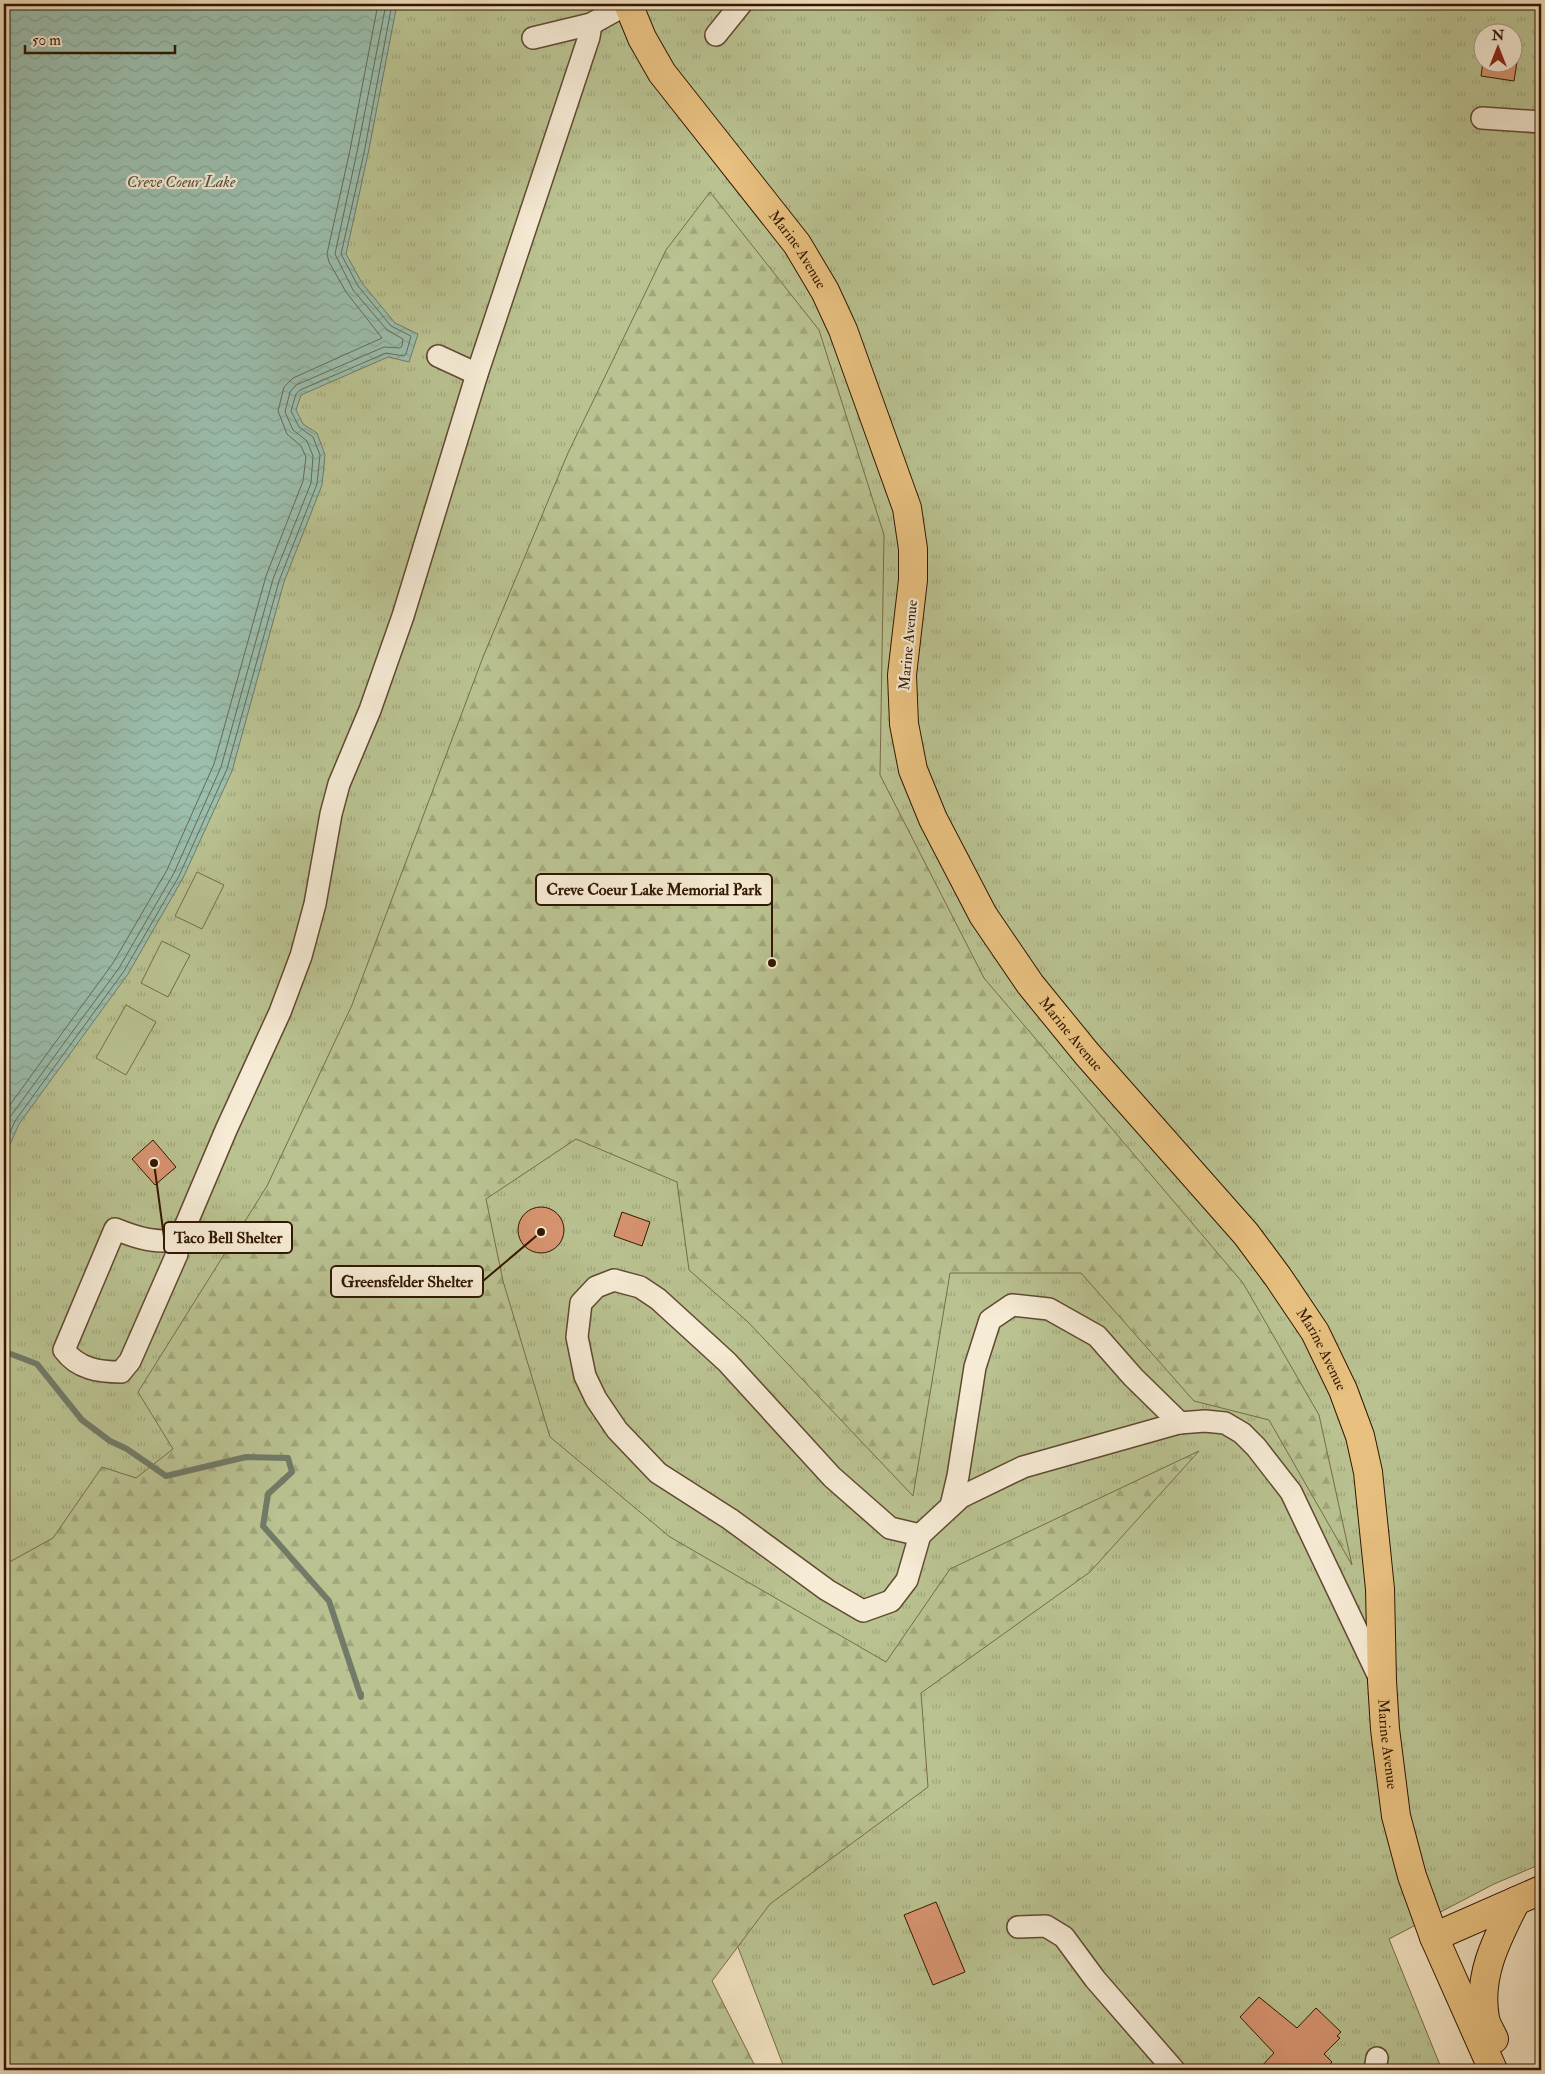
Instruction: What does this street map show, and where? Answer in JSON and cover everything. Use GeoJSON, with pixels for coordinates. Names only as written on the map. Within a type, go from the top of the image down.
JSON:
{"type":"FeatureCollection","features":[{"type":"Feature","properties":{"kind":"main road","name":"Marine Avenue"},"geometry":{"type":"LineString","coordinates":[[627,4],[642,38],[662,73],[797,244],[825,291],[843,330],[907,508],[913,549],[913,580],[902,675],[904,724],[913,770],[933,819],[983,914],[1030,984],[1087,1054],[1246,1234],[1315,1332],[1343,1390],[1360,1436],[1368,1472],[1380,1589],[1382,1681],[1396,1816],[1412,1876],[1434,1937],[1493,2070]]}},
{"type":"Feature","properties":{"kind":"main road"},"geometry":{"type":"LineString","coordinates":[[1434,1937],[1541,1890]]}},
{"type":"Feature","properties":{"kind":"main road"},"geometry":{"type":"LineString","coordinates":[[1507,2070],[1485,2019],[1484,1995],[1487,1964],[1516,1901]]}},
{"type":"Feature","properties":{"kind":"street"},"geometry":{"type":"LineString","coordinates":[[533,38],[591,24],[627,4]]}},
{"type":"Feature","properties":{"kind":"street"},"geometry":{"type":"LineString","coordinates":[[716,35],[741,4]]}},
{"type":"Feature","properties":{"kind":"street"},"geometry":{"type":"LineString","coordinates":[[178,1241],[153,1242],[115,1229],[64,1350],[71,1359],[93,1370],[121,1372],[130,1361],[177,1254],[178,1241],[280,1012],[301,956],[316,904],[331,814],[339,784],[370,710],[403,616],[477,374],[589,37],[591,24]]}},
{"type":"Feature","properties":{"kind":"street"},"geometry":{"type":"LineString","coordinates":[[1482,118],[1541,122]]}},
{"type":"Feature","properties":{"kind":"street"},"geometry":{"type":"LineString","coordinates":[[438,356],[477,374]]}},
{"type":"Feature","properties":{"kind":"street"},"geometry":{"type":"LineString","coordinates":[[920,1535],[890,1528],[832,1477],[727,1362],[658,1299],[640,1287],[614,1280],[596,1287],[581,1303],[577,1337],[585,1376],[596,1399],[617,1430],[658,1473],[730,1519],[827,1590],[863,1611],[891,1601],[907,1580],[920,1535],[961,1497],[1023,1467],[1180,1423],[1205,1421],[1225,1423],[1242,1433],[1256,1446],[1291,1492],[1382,1681]]}},
{"type":"Feature","properties":{"kind":"street"},"geometry":{"type":"LineString","coordinates":[[951,1506],[958,1476],[976,1367],[990,1320],[1012,1305],[1049,1308],[1097,1336],[1133,1376],[1180,1423]]}},
{"type":"Feature","properties":{"kind":"street"},"geometry":{"type":"LineString","coordinates":[[1018,1927],[1046,1926],[1064,1937],[1095,1979],[1174,2070]]}},
{"type":"Feature","properties":{"kind":"green space"},"geometry":{"type":"Polygon","coordinates":[[[4,4],[1541,4],[1541,1864],[1494,1884],[1389,1939],[1442,2070],[785,2070],[708,1869],[4,2070],[4,4]]]}},
{"type":"Feature","properties":{"kind":"green space"},"geometry":{"type":"Polygon","coordinates":[[[710,192],[819,330],[884,535],[880,775],[984,978],[1243,1283],[1319,1415],[1352,1565],[1269,1420],[1194,1401],[1081,1273],[950,1273],[913,1496],[748,1322],[689,1270],[677,1182],[576,1139],[486,1199],[503,1281],[550,1437],[670,1537],[886,1662],[950,1569],[1199,1451],[1090,1572],[921,1693],[928,1787],[770,1904],[712,1981],[757,2070],[4,2070],[4,1565],[53,1538],[102,1467],[136,1478],[173,1449],[138,1392],[267,1186],[352,1005],[483,657],[568,453],[666,250],[710,192]]]}},
{"type":"Feature","properties":{"kind":"green space"},"geometry":{"type":"Polygon","coordinates":[[[197,872],[224,885],[202,929],[175,916],[197,872]]]}},
{"type":"Feature","properties":{"kind":"green space"},"geometry":{"type":"Polygon","coordinates":[[[162,941],[190,955],[168,997],[141,983],[162,941]]]}},
{"type":"Feature","properties":{"kind":"green space"},"geometry":{"type":"Polygon","coordinates":[[[126,1005],[156,1022],[126,1075],[96,1058],[126,1005]]]}},
{"type":"Feature","properties":{"kind":"water","name":"Creve Coeur Lake"},"geometry":{"type":"Polygon","coordinates":[[[4,4],[397,4],[368,154],[346,254],[362,283],[395,323],[418,334],[409,362],[388,357],[301,395],[296,410],[303,424],[317,433],[325,455],[322,485],[284,582],[232,771],[183,878],[128,974],[19,1124],[4,1158],[4,4]]]}},
{"type":"Feature","properties":{"kind":"building"},"geometry":{"type":"Polygon","coordinates":[[[1482,72],[1515,72],[1514,81],[1481,76],[1482,72]]]}},
{"type":"Feature","properties":{"kind":"building"},"geometry":{"type":"Polygon","coordinates":[[[153,1140],[176,1167],[155,1185],[132,1159],[153,1140]]]}},
{"type":"Feature","properties":{"kind":"building"},"geometry":{"type":"Polygon","coordinates":[[[541,1207],[554,1211],[560,1217],[564,1230],[560,1243],[554,1249],[541,1253],[528,1249],[522,1243],[518,1230],[522,1217],[528,1211],[541,1207]]]}},
{"type":"Feature","properties":{"kind":"building"},"geometry":{"type":"Polygon","coordinates":[[[622,1212],[650,1222],[642,1246],[614,1236],[622,1212]]]}},
{"type":"Feature","properties":{"kind":"building"},"geometry":{"type":"Polygon","coordinates":[[[936,1902],[965,1972],[933,1985],[904,1915],[936,1902]]]}},
{"type":"Feature","properties":{"kind":"building"},"geometry":{"type":"Polygon","coordinates":[[[1259,1997],[1297,2028],[1316,2008],[1341,2032],[1337,2036],[1340,2038],[1324,2054],[1332,2062],[1325,2070],[1258,2070],[1274,2053],[1240,2017],[1259,1997]]]}},
{"type":"Feature","properties":{"kind":"waterway"},"geometry":{"type":"LineString","coordinates":[[11,1354],[37,1364],[82,1420],[110,1441],[127,1449],[166,1476],[246,1457],[288,1458],[292,1472],[268,1494],[263,1526],[329,1601],[361,1697],[361,1694]]}},
{"type":"Feature","properties":{"kind":"place","name":"Creve Coeur Lake Memorial Park"},"geometry":{"type":"Point","coordinates":[772,963]}},
{"type":"Feature","properties":{"kind":"place","name":"Taco Bell Shelter"},"geometry":{"type":"Point","coordinates":[154,1163]}},
{"type":"Feature","properties":{"kind":"place","name":"Greensfelder Shelter"},"geometry":{"type":"Point","coordinates":[541,1232]}}]}
